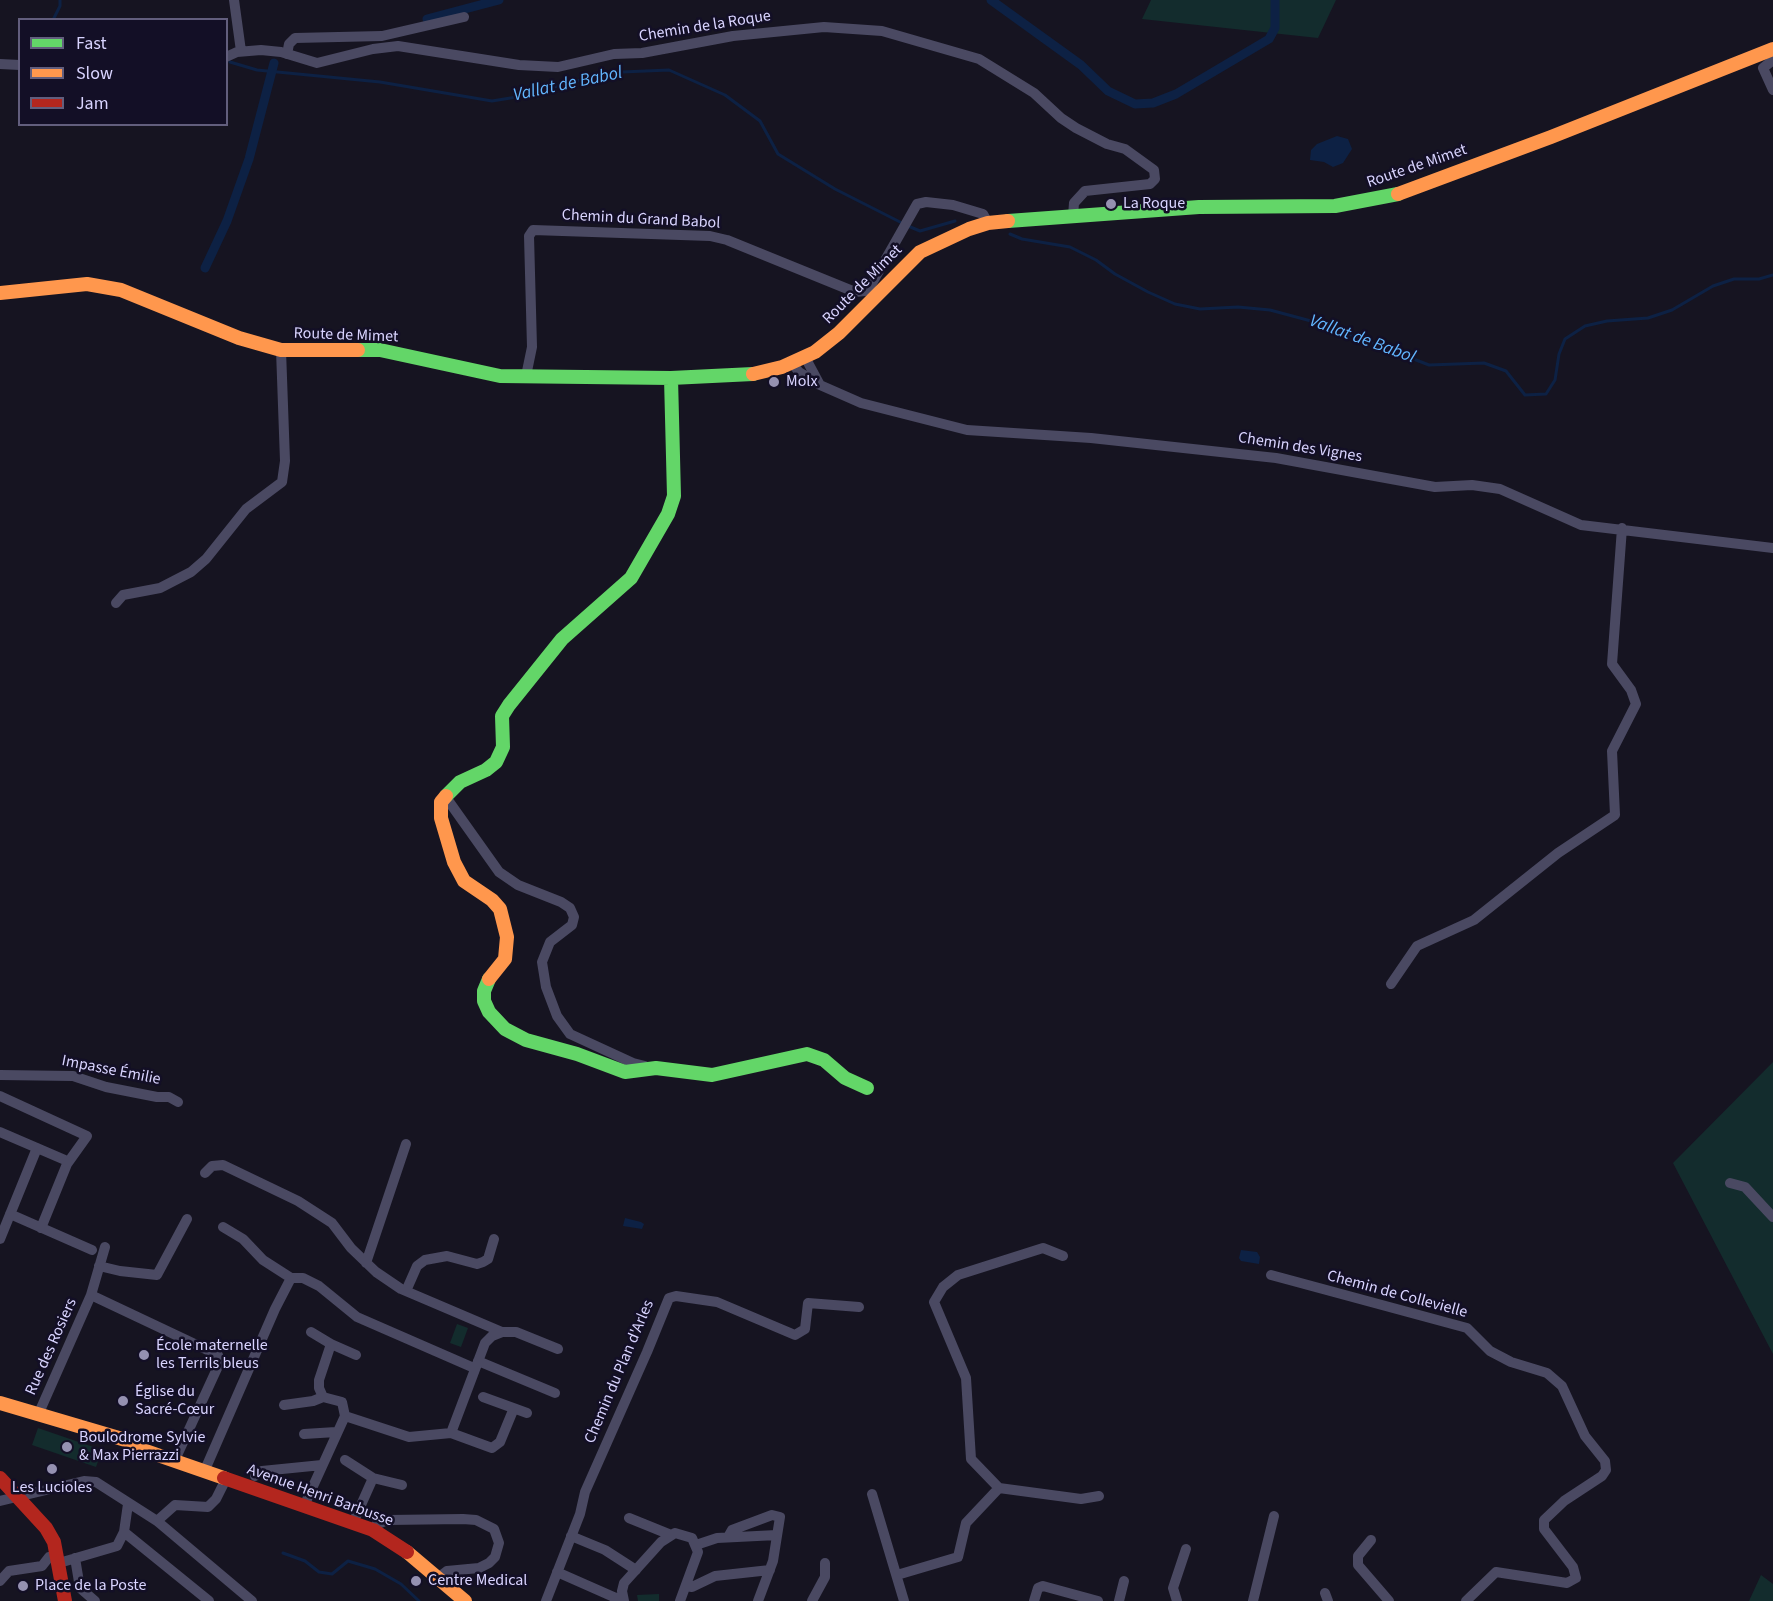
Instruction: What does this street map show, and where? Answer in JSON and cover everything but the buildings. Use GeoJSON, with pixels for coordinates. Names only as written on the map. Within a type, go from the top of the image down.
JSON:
{"type":"FeatureCollection","features":[{"type":"Feature","properties":{"kind":"main road","name":"Route de Mimet"},"geometry":{"type":"LineString","coordinates":[[0,293],[87,284],[121,290],[239,338],[281,350],[380,350],[489,374],[671,378],[741,376],[771,371],[805,357],[839,333],[920,252],[946,237],[988,224],[1073,216],[1199,207],[1326,206],[1389,197],[1562,133],[1773,49]]}},
{"type":"Feature","properties":{"kind":"main road"},"geometry":{"type":"LineString","coordinates":[[671,378],[674,496],[668,514],[631,578],[562,639],[509,705],[502,716],[503,747],[496,762],[486,770],[460,782],[441,802],[441,818],[454,862],[464,881],[492,900],[500,909],[507,938],[505,959],[484,992],[489,1012],[505,1029],[526,1040],[578,1054],[625,1072],[656,1068],[712,1075],[807,1054],[824,1060],[845,1078],[867,1088]]}},
{"type":"Feature","properties":{"kind":"main road","name":"Avenue Henri Barbusse"},"geometry":{"type":"LineString","coordinates":[[0,1403],[44,1417],[65,1420],[129,1441],[146,1452],[373,1530],[390,1538],[465,1601]]}},
{"type":"Feature","properties":{"kind":"main road"},"geometry":{"type":"LineString","coordinates":[[0,1478],[46,1528],[64,1601]]}},
{"type":"Feature","properties":{"kind":"main road"},"geometry":{"type":"LineString","coordinates":[[54,1560],[56,1601]]}},
{"type":"Feature","properties":{"kind":"street"},"geometry":{"type":"LineString","coordinates":[[234,0],[241,51]]}},
{"type":"Feature","properties":{"kind":"street"},"geometry":{"type":"LineString","coordinates":[[287,54],[289,44],[295,38],[382,36],[464,17]]}},
{"type":"Feature","properties":{"kind":"street","name":"Chemin de la Roque"},"geometry":{"type":"LineString","coordinates":[[228,56],[241,51],[261,50],[287,54],[317,63],[373,49],[398,46],[519,65],[558,67],[614,54],[642,53],[733,36],[824,27],[882,32],[979,59],[1028,89],[1076,128],[1107,144],[1125,149],[1154,170],[1155,176],[1150,184],[1085,191],[1074,203],[1073,216]]}},
{"type":"Feature","properties":{"kind":"street"},"geometry":{"type":"LineString","coordinates":[[1773,60],[1763,68],[1773,90]]}},
{"type":"Feature","properties":{"kind":"street"},"geometry":{"type":"LineString","coordinates":[[0,64],[18,65]]}},
{"type":"Feature","properties":{"kind":"street","name":"Chemin du Grand Babol"},"geometry":{"type":"LineString","coordinates":[[526,376],[532,347],[529,236],[533,230],[710,236],[726,240],[855,292],[865,291],[870,285],[916,204],[926,202],[953,205],[982,214],[988,224]]}},
{"type":"Feature","properties":{"kind":"street"},"geometry":{"type":"LineString","coordinates":[[116,603],[123,595],[159,588],[191,572],[206,559],[246,509],[282,482],[285,461],[281,350]]}},
{"type":"Feature","properties":{"kind":"street"},"geometry":{"type":"LineString","coordinates":[[805,357],[820,385]]}},
{"type":"Feature","properties":{"kind":"street","name":"Chemin des Vignes"},"geometry":{"type":"LineString","coordinates":[[792,363],[799,372],[820,385],[861,403],[967,430],[1091,438],[1276,458],[1435,487],[1472,485],[1500,489],[1581,525],[1622,528],[1718,543],[1773,548]]}},
{"type":"Feature","properties":{"kind":"street"},"geometry":{"type":"LineString","coordinates":[[1391,984],[1417,946],[1474,920],[1558,853],[1615,815],[1612,751],[1636,705],[1631,690],[1612,664],[1622,528]]}},
{"type":"Feature","properties":{"kind":"street"},"geometry":{"type":"LineString","coordinates":[[445,796],[500,872],[518,885],[561,902],[570,908],[574,917],[572,925],[550,942],[544,951],[542,962],[549,997],[557,1016],[570,1034],[633,1064],[656,1068]]}},
{"type":"Feature","properties":{"kind":"street","name":"Impasse Émilie"},"geometry":{"type":"LineString","coordinates":[[0,1075],[73,1076],[106,1086],[157,1097],[170,1097],[178,1102]]}},
{"type":"Feature","properties":{"kind":"street"},"geometry":{"type":"LineString","coordinates":[[0,1096],[84,1132],[86,1140],[78,1146],[67,1164],[41,1228]]}},
{"type":"Feature","properties":{"kind":"street"},"geometry":{"type":"LineString","coordinates":[[1,1136],[37,1148],[65,1160],[67,1164]]}},
{"type":"Feature","properties":{"kind":"street"},"geometry":{"type":"LineString","coordinates":[[366,1263],[406,1144]]}},
{"type":"Feature","properties":{"kind":"street"},"geometry":{"type":"LineString","coordinates":[[0,1239],[37,1148]]}},
{"type":"Feature","properties":{"kind":"street"},"geometry":{"type":"LineString","coordinates":[[205,1173],[212,1166],[223,1165],[298,1201],[332,1223],[343,1239],[366,1263],[406,1292],[502,1332],[516,1332],[558,1349]]}},
{"type":"Feature","properties":{"kind":"street"},"geometry":{"type":"LineString","coordinates":[[1730,1183],[1745,1187],[1773,1217]]}},
{"type":"Feature","properties":{"kind":"street"},"geometry":{"type":"LineString","coordinates":[[10,1214],[92,1250]]}},
{"type":"Feature","properties":{"kind":"street"},"geometry":{"type":"LineString","coordinates":[[99,1266],[157,1275],[187,1220]]}},
{"type":"Feature","properties":{"kind":"street"},"geometry":{"type":"LineString","coordinates":[[224,1227],[243,1239],[263,1260],[291,1278],[303,1278],[319,1286],[357,1317],[555,1393]]}},
{"type":"Feature","properties":{"kind":"street"},"geometry":{"type":"LineString","coordinates":[[406,1292],[417,1266],[424,1260],[447,1256],[477,1264],[488,1259],[494,1239]]}},
{"type":"Feature","properties":{"kind":"street"},"geometry":{"type":"LineString","coordinates":[[91,1295],[105,1247]]}},
{"type":"Feature","properties":{"kind":"street"},"geometry":{"type":"LineString","coordinates":[[1063,1256],[1051,1249],[1043,1248],[958,1275],[943,1287],[934,1302],[966,1378],[971,1459],[999,1488],[1081,1499],[1099,1496]]}},
{"type":"Feature","properties":{"kind":"street","name":"Chemin de Collevielle"},"geometry":{"type":"LineString","coordinates":[[1271,1275],[1467,1328],[1490,1351],[1511,1362],[1547,1373],[1563,1386],[1584,1436],[1605,1461],[1606,1470],[1602,1476],[1564,1501],[1544,1520],[1544,1529],[1573,1567],[1576,1578],[1567,1583],[1496,1572],[1466,1601]]}},
{"type":"Feature","properties":{"kind":"street"},"geometry":{"type":"LineString","coordinates":[[204,1472],[275,1309],[291,1278]]}},
{"type":"Feature","properties":{"kind":"street","name":"Rue des Rosiers"},"geometry":{"type":"LineString","coordinates":[[44,1417],[91,1295],[218,1355],[220,1362],[174,1462]]}},
{"type":"Feature","properties":{"kind":"street","name":"Chemin du Plan d'Arles"},"geometry":{"type":"LineString","coordinates":[[546,1601],[571,1536],[585,1491],[648,1352],[669,1298],[676,1296],[717,1302],[795,1335],[805,1329],[808,1303],[859,1306]]}},
{"type":"Feature","properties":{"kind":"street"},"geometry":{"type":"LineString","coordinates":[[311,1332],[356,1355]]}},
{"type":"Feature","properties":{"kind":"street"},"geometry":{"type":"LineString","coordinates":[[451,1433],[485,1343],[502,1332]]}},
{"type":"Feature","properties":{"kind":"street"},"geometry":{"type":"LineString","coordinates":[[323,1397],[319,1380],[331,1344]]}},
{"type":"Feature","properties":{"kind":"street"},"geometry":{"type":"LineString","coordinates":[[284,1405],[313,1401],[323,1397],[342,1402],[345,1416],[304,1506]]}},
{"type":"Feature","properties":{"kind":"street"},"geometry":{"type":"LineString","coordinates":[[483,1397],[527,1413]]}},
{"type":"Feature","properties":{"kind":"street"},"geometry":{"type":"LineString","coordinates":[[345,1416],[409,1437],[451,1433],[492,1448],[500,1442],[514,1408]]}},
{"type":"Feature","properties":{"kind":"street"},"geometry":{"type":"LineString","coordinates":[[304,1434],[336,1432]]}},
{"type":"Feature","properties":{"kind":"street"},"geometry":{"type":"LineString","coordinates":[[345,1460],[373,1478],[402,1485]]}},
{"type":"Feature","properties":{"kind":"street"},"geometry":{"type":"LineString","coordinates":[[255,1476],[262,1471],[322,1465]]}},
{"type":"Feature","properties":{"kind":"street"},"geometry":{"type":"LineString","coordinates":[[353,1523],[373,1478]]}},
{"type":"Feature","properties":{"kind":"street"},"geometry":{"type":"LineString","coordinates":[[157,1521],[175,1505],[208,1507],[216,1499],[225,1479]]}},
{"type":"Feature","properties":{"kind":"street"},"geometry":{"type":"LineString","coordinates":[[0,1501],[84,1481],[96,1482],[157,1521],[252,1601]]}},
{"type":"Feature","properties":{"kind":"street"},"geometry":{"type":"LineString","coordinates":[[897,1575],[958,1557],[966,1523],[999,1488]]}},
{"type":"Feature","properties":{"kind":"street"},"geometry":{"type":"LineString","coordinates":[[872,1494],[904,1601]]}},
{"type":"Feature","properties":{"kind":"street"},"geometry":{"type":"LineString","coordinates":[[0,1581],[9,1571],[38,1567],[54,1560],[75,1558],[117,1546],[124,1532],[128,1504]]}},
{"type":"Feature","properties":{"kind":"street"},"geometry":{"type":"LineString","coordinates":[[728,1537],[732,1530],[775,1514],[781,1520],[770,1570],[758,1601]]}},
{"type":"Feature","properties":{"kind":"street"},"geometry":{"type":"LineString","coordinates":[[1253,1601],[1274,1515]]}},
{"type":"Feature","properties":{"kind":"street"},"geometry":{"type":"LineString","coordinates":[[629,1518],[671,1535],[685,1534],[692,1538],[696,1545],[697,1558],[680,1601]]}},
{"type":"Feature","properties":{"kind":"street"},"geometry":{"type":"LineString","coordinates":[[373,1530],[376,1525],[388,1520],[463,1519],[476,1520],[494,1529],[498,1543],[495,1557],[489,1563],[479,1568],[447,1571],[438,1578]]}},
{"type":"Feature","properties":{"kind":"street"},"geometry":{"type":"LineString","coordinates":[[124,1532],[209,1601]]}},
{"type":"Feature","properties":{"kind":"street"},"geometry":{"type":"LineString","coordinates":[[557,1572],[623,1599],[622,1586],[671,1535]]}},
{"type":"Feature","properties":{"kind":"street"},"geometry":{"type":"LineString","coordinates":[[696,1545],[728,1537],[777,1535]]}},
{"type":"Feature","properties":{"kind":"street"},"geometry":{"type":"LineString","coordinates":[[571,1536],[605,1550],[636,1570]]}},
{"type":"Feature","properties":{"kind":"street"},"geometry":{"type":"LineString","coordinates":[[1371,1540],[1358,1556],[1358,1564],[1389,1601]]}},
{"type":"Feature","properties":{"kind":"street"},"geometry":{"type":"LineString","coordinates":[[1177,1601],[1173,1588],[1186,1549]]}},
{"type":"Feature","properties":{"kind":"street"},"geometry":{"type":"LineString","coordinates":[[75,1558],[80,1588],[94,1601]]}},
{"type":"Feature","properties":{"kind":"street"},"geometry":{"type":"LineString","coordinates":[[812,1601],[825,1577],[825,1563]]}},
{"type":"Feature","properties":{"kind":"street"},"geometry":{"type":"LineString","coordinates":[[686,1586],[692,1587],[715,1576],[770,1570]]}},
{"type":"Feature","properties":{"kind":"street"},"geometry":{"type":"LineString","coordinates":[[1119,1601],[1124,1581]]}},
{"type":"Feature","properties":{"kind":"street"},"geometry":{"type":"LineString","coordinates":[[1034,1601],[1038,1588],[1043,1586],[1098,1601]]}},
{"type":"Feature","properties":{"kind":"green space"},"geometry":{"type":"Polygon","coordinates":[[[1151,0],[1336,0],[1318,38],[1142,19],[1151,0]]]}},
{"type":"Feature","properties":{"kind":"green space"},"geometry":{"type":"Polygon","coordinates":[[[1773,1062],[1773,1354],[1673,1163],[1773,1062]]]}},
{"type":"Feature","properties":{"kind":"green space"},"geometry":{"type":"Polygon","coordinates":[[[457,1324],[468,1328],[461,1347],[450,1343],[457,1324]]]}},
{"type":"Feature","properties":{"kind":"green space","name":"Boulodrome Sylvie & Max Pierrazzi"},"geometry":{"type":"Polygon","coordinates":[[[38,1428],[102,1450],[96,1467],[32,1445],[38,1428]]]}},
{"type":"Feature","properties":{"kind":"green space"},"geometry":{"type":"Polygon","coordinates":[[[1761,1575],[1773,1584],[1773,1601],[1749,1601],[1761,1575]]]}},
{"type":"Feature","properties":{"kind":"green space"},"geometry":{"type":"Polygon","coordinates":[[[659,1594],[659,1601],[638,1601],[637,1595],[659,1594]]]}},
{"type":"Feature","properties":{"kind":"water"},"geometry":{"type":"Polygon","coordinates":[[[1337,136],[1348,139],[1352,149],[1343,163],[1333,167],[1324,162],[1310,160],[1311,150],[1317,144],[1337,136]]]}},
{"type":"Feature","properties":{"kind":"water"},"geometry":{"type":"Polygon","coordinates":[[[625,1218],[641,1222],[644,1224],[642,1229],[623,1226],[625,1218]]]}},
{"type":"Feature","properties":{"kind":"water"},"geometry":{"type":"Polygon","coordinates":[[[1241,1250],[1257,1252],[1260,1257],[1259,1264],[1241,1261],[1239,1258],[1241,1250]]]}},
{"type":"Feature","properties":{"kind":"waterway"},"geometry":{"type":"LineString","coordinates":[[54,18],[60,6],[60,0]]}},
{"type":"Feature","properties":{"kind":"waterway"},"geometry":{"type":"LineString","coordinates":[[427,19],[499,0]]}},
{"type":"Feature","properties":{"kind":"waterway"},"geometry":{"type":"LineString","coordinates":[[991,0],[1081,65],[1108,91],[1135,104],[1153,103],[1176,94],[1269,39],[1275,28],[1275,0]]}},
{"type":"Feature","properties":{"kind":"waterway","name":"Vallat de Babol"},"geometry":{"type":"LineString","coordinates":[[230,62],[257,70],[380,82],[492,101],[535,94],[566,83],[622,72],[669,70],[725,95],[760,121],[778,154],[835,189],[902,223]]}},
{"type":"Feature","properties":{"kind":"waterway"},"geometry":{"type":"LineString","coordinates":[[205,268],[227,221],[249,159],[274,63]]}},
{"type":"Feature","properties":{"kind":"waterway","name":"Vallat de Babol"},"geometry":{"type":"LineString","coordinates":[[908,226],[920,231],[955,221]]}},
{"type":"Feature","properties":{"kind":"waterway","name":"Vallat de Babol"},"geometry":{"type":"LineString","coordinates":[[1010,234],[1022,239],[1070,247],[1148,292],[1175,304],[1200,309],[1238,307],[1270,310],[1326,325],[1429,365],[1484,363],[1506,371],[1525,395],[1546,394],[1555,380],[1559,354],[1565,339],[1585,326],[1607,321],[1648,318],[1672,310],[1713,286],[1734,279],[1759,279],[1773,275]]}},
{"type":"Feature","properties":{"kind":"waterway"},"geometry":{"type":"LineString","coordinates":[[283,1553],[305,1561],[319,1572],[332,1574],[348,1561],[375,1569],[401,1584],[419,1601]]}},
{"type":"Feature","properties":{"kind":"traffic: fast"},"geometry":{"type":"LineString","coordinates":[[1008,221],[1199,207],[1335,206],[1398,194]]}},
{"type":"Feature","properties":{"kind":"traffic: fast"},"geometry":{"type":"LineString","coordinates":[[358,350],[380,350],[500,376],[671,378],[753,374]]}},
{"type":"Feature","properties":{"kind":"traffic: fast"},"geometry":{"type":"LineString","coordinates":[[446,796],[460,782],[486,770],[496,762],[503,747],[502,716],[509,705],[562,639],[631,578],[668,514],[674,496],[671,378]]}},
{"type":"Feature","properties":{"kind":"traffic: fast"},"geometry":{"type":"LineString","coordinates":[[489,979],[484,991],[484,1001],[489,1012],[505,1029],[526,1040],[577,1054],[625,1072],[656,1068],[712,1075],[807,1054],[824,1060],[845,1078],[867,1088]]}},
{"type":"Feature","properties":{"kind":"traffic: slow"},"geometry":{"type":"LineString","coordinates":[[1398,194],[1551,137],[1773,49]]}},
{"type":"Feature","properties":{"kind":"traffic: slow"},"geometry":{"type":"LineString","coordinates":[[753,374],[782,367],[815,352],[839,333],[920,252],[969,229],[988,223],[1008,221]]}},
{"type":"Feature","properties":{"kind":"traffic: slow"},"geometry":{"type":"LineString","coordinates":[[0,293],[87,284],[121,290],[239,338],[281,350],[358,350]]}},
{"type":"Feature","properties":{"kind":"traffic: slow"},"geometry":{"type":"LineString","coordinates":[[446,796],[441,802],[441,818],[454,862],[464,881],[492,900],[500,909],[507,937],[505,959],[489,979]]}},
{"type":"Feature","properties":{"kind":"traffic: slow"},"geometry":{"type":"LineString","coordinates":[[0,1403],[129,1441],[146,1451],[224,1478]]}},
{"type":"Feature","properties":{"kind":"traffic: slow"},"geometry":{"type":"LineString","coordinates":[[407,1552],[465,1601]]}},
{"type":"Feature","properties":{"kind":"traffic: jam"},"geometry":{"type":"LineString","coordinates":[[0,1478],[46,1528],[54,1542],[65,1601]]}},
{"type":"Feature","properties":{"kind":"traffic: jam"},"geometry":{"type":"LineString","coordinates":[[224,1478],[373,1530],[407,1552]]}},
{"type":"Feature","properties":{"kind":"place","name":"La Roque"},"geometry":{"type":"Point","coordinates":[1111,204]}},
{"type":"Feature","properties":{"kind":"place","name":"Molx"},"geometry":{"type":"Point","coordinates":[774,382]}},
{"type":"Feature","properties":{"kind":"place","name":"École maternelle les Terrils bleus"},"geometry":{"type":"Point","coordinates":[144,1355]}},
{"type":"Feature","properties":{"kind":"place","name":"Église du Sacré-Cœur"},"geometry":{"type":"Point","coordinates":[123,1401]}},
{"type":"Feature","properties":{"kind":"place","name":"Boulodrome Sylvie & Max Pierrazzi"},"geometry":{"type":"Point","coordinates":[67,1447]}},
{"type":"Feature","properties":{"kind":"place","name":"Les Lucioles"},"geometry":{"type":"Point","coordinates":[52,1469]}},
{"type":"Feature","properties":{"kind":"place","name":"Centre Medical"},"geometry":{"type":"Point","coordinates":[416,1581]}},
{"type":"Feature","properties":{"kind":"place","name":"Place de la Poste"},"geometry":{"type":"Point","coordinates":[23,1586]}}]}
